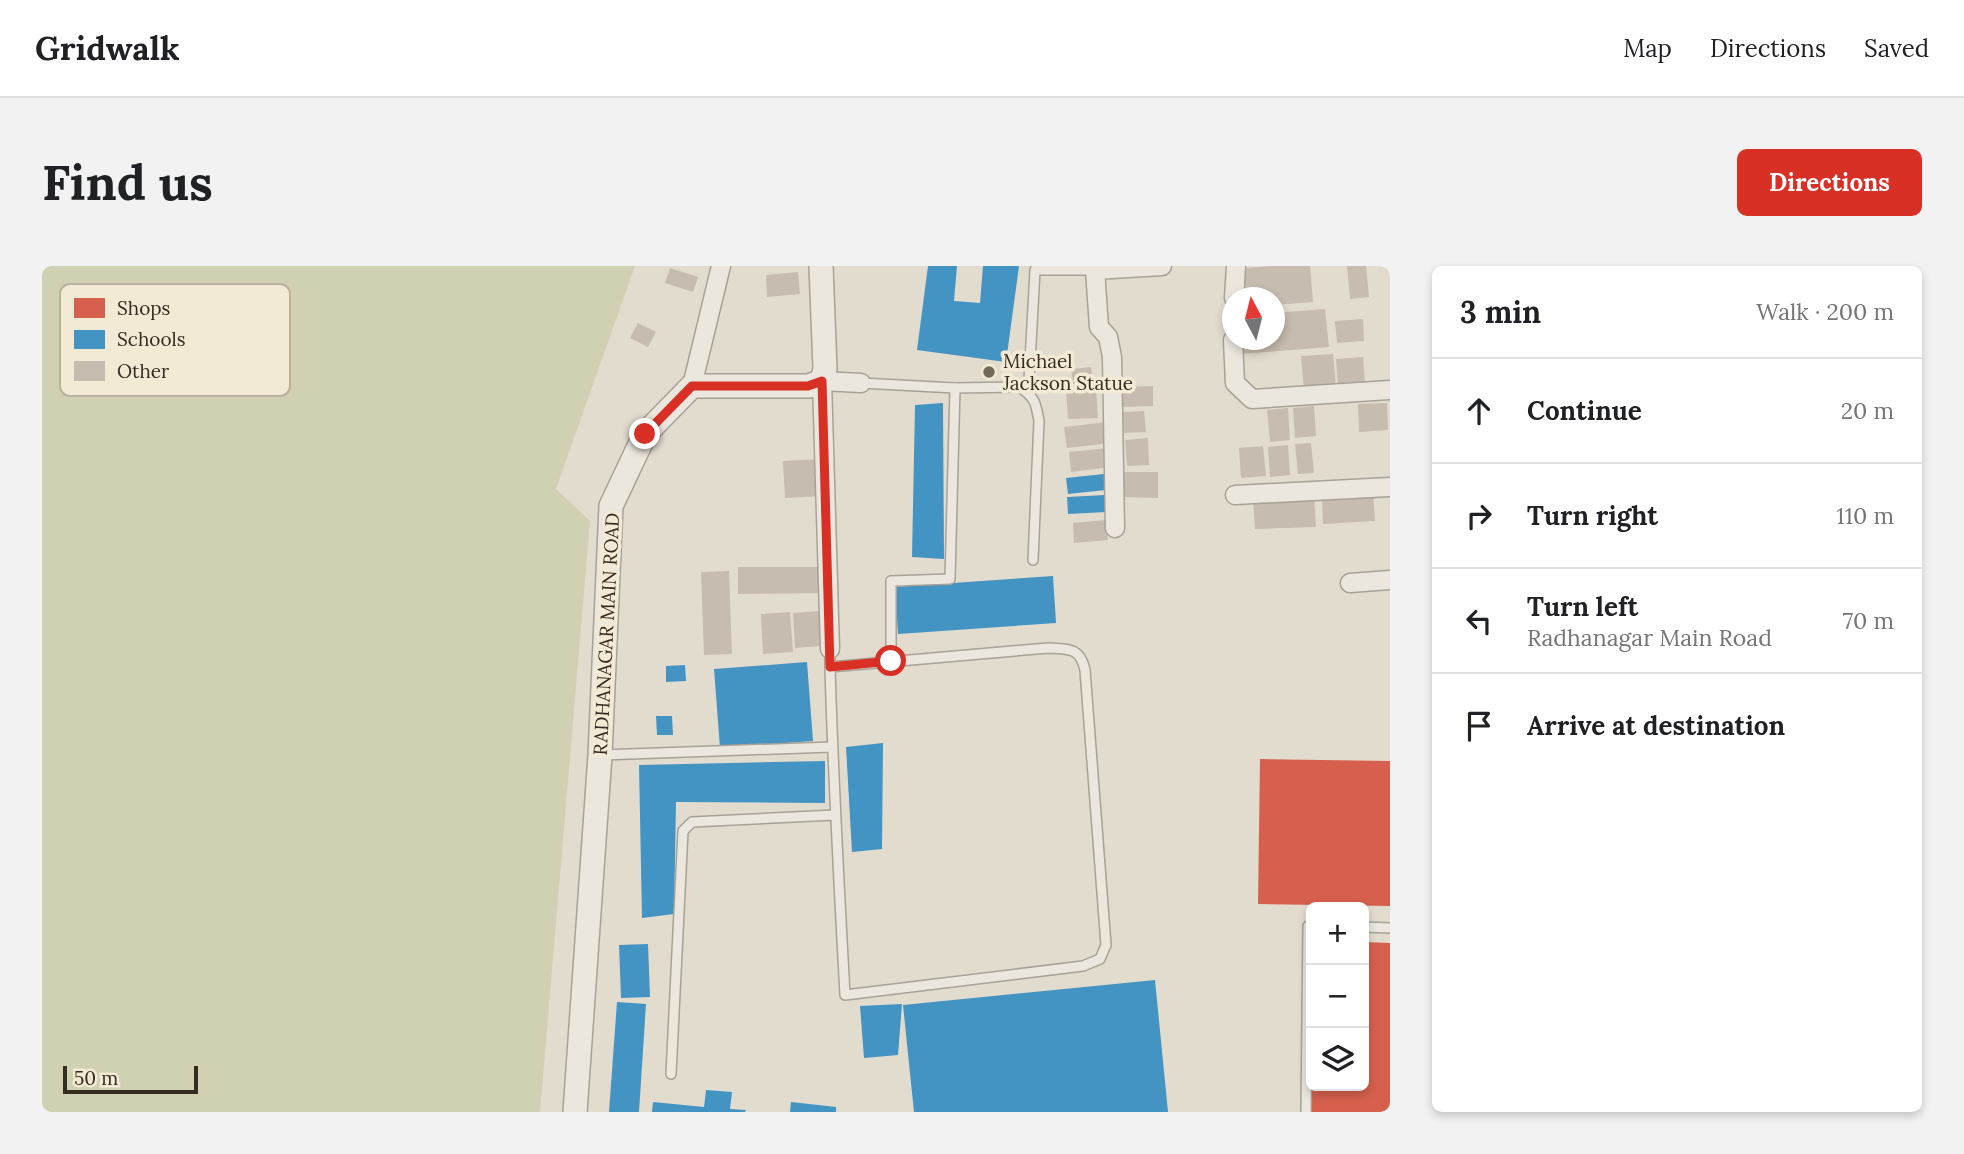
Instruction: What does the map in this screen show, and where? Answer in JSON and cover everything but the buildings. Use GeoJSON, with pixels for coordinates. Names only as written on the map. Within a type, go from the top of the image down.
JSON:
{"type":"FeatureCollection","features":[{"type":"Feature","properties":{"kind":"street"},"geometry":{"type":"LineString","coordinates":[[721,266],[692,386],[808,386],[822,381],[860,383]]}},
{"type":"Feature","properties":{"kind":"street"},"geometry":{"type":"LineString","coordinates":[[821,266],[830,658]]}},
{"type":"Feature","properties":{"kind":"street"},"geometry":{"type":"LineString","coordinates":[[1115,527],[1112,357],[1108,337],[1099,327],[1095,270],[1162,266]]}},
{"type":"Feature","properties":{"kind":"street"},"geometry":{"type":"LineString","coordinates":[[1235,287],[1236,266]]}},
{"type":"Feature","properties":{"kind":"street"},"geometry":{"type":"LineString","coordinates":[[1234,350],[1236,383],[1252,399],[1390,390]]}},
{"type":"Feature","properties":{"kind":"street","name":"RADHANAGAR MAIN ROAD"},"geometry":{"type":"LineString","coordinates":[[575,1112],[600,755],[611,506],[645,434],[692,386]]}},
{"type":"Feature","properties":{"kind":"street"},"geometry":{"type":"LineString","coordinates":[[1235,495],[1390,487]]}},
{"type":"Feature","properties":{"kind":"street"},"geometry":{"type":"LineString","coordinates":[[1350,583],[1390,580]]}},
{"type":"Feature","properties":{"kind":"lane"},"geometry":{"type":"LineString","coordinates":[[860,383],[955,388],[1019,387],[1026,384],[1029,380],[1035,270],[1095,270]]}},
{"type":"Feature","properties":{"kind":"lane"},"geometry":{"type":"LineString","coordinates":[[1019,387],[1031,395],[1039,421],[1033,560]]}},
{"type":"Feature","properties":{"kind":"lane"},"geometry":{"type":"LineString","coordinates":[[891,661],[891,581],[950,579],[955,388]]}},
{"type":"Feature","properties":{"kind":"lane"},"geometry":{"type":"LineString","coordinates":[[1048,648],[1068,649],[1079,654],[1085,670],[1106,945],[1103,955],[1083,966],[845,995],[830,658],[891,661],[1048,648]]}},
{"type":"Feature","properties":{"kind":"lane"},"geometry":{"type":"LineString","coordinates":[[600,755],[832,747]]}},
{"type":"Feature","properties":{"kind":"lane"},"geometry":{"type":"LineString","coordinates":[[671,1074],[683,831],[692,822],[835,815]]}},
{"type":"Feature","properties":{"kind":"lane"},"geometry":{"type":"LineString","coordinates":[[1369,927],[1390,928]]}},
{"type":"Feature","properties":{"kind":"lane"},"geometry":{"type":"LineString","coordinates":[[1306,1112],[1308,965]]}},
{"type":"Feature","properties":{"kind":"green space"},"geometry":{"type":"Polygon","coordinates":[[[42,266],[635,266],[556,489],[590,521],[540,1112],[42,1112],[42,266]]]}},
{"type":"Feature","properties":{"kind":"place","name":"Michael Jackson Statue"},"geometry":{"type":"Point","coordinates":[989,372]}},
{"type":"Feature","properties":{"kind":"route"},"geometry":{"type":"LineString","coordinates":[[645,434],[692,386],[808,386],[822,381],[830,667],[891,661]]}}]}
